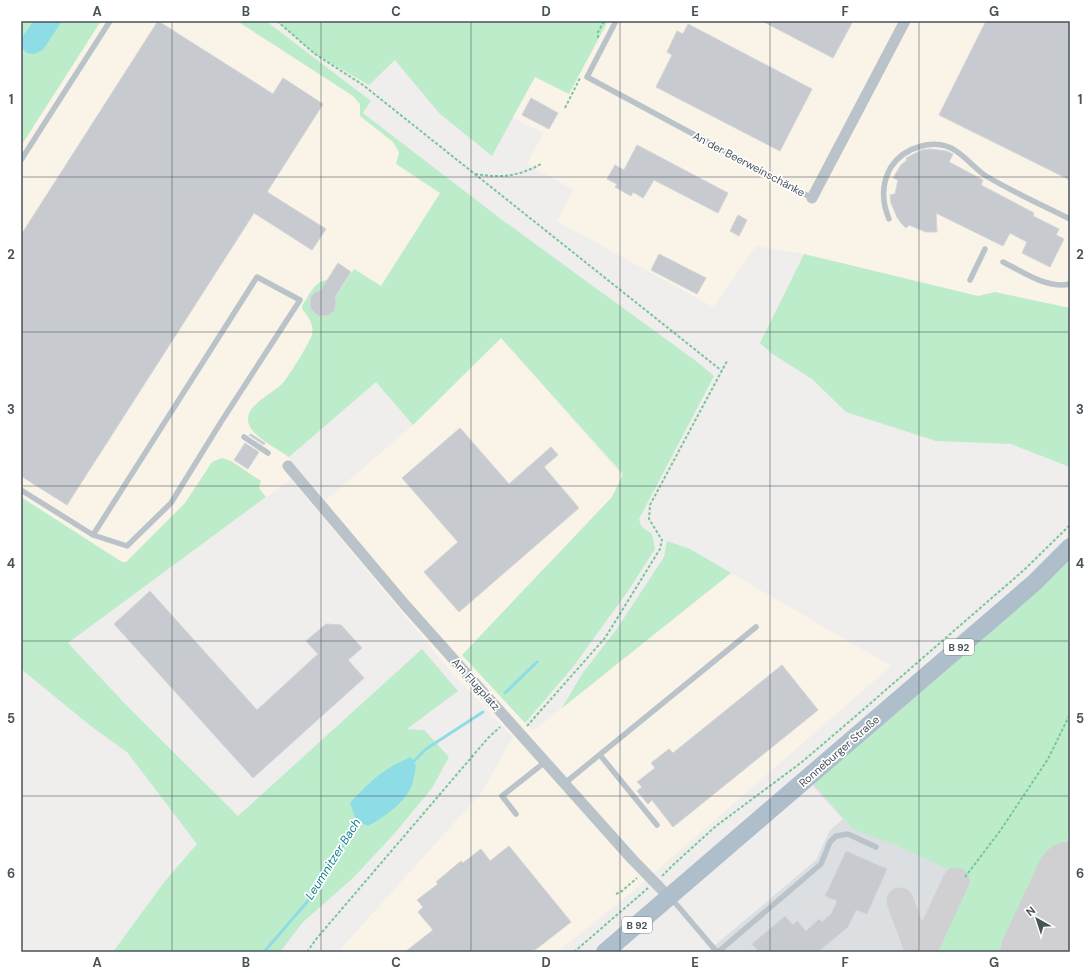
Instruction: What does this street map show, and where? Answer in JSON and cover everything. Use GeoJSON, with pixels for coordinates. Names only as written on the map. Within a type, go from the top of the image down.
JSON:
{"type":"FeatureCollection","features":[{"type":"Feature","properties":{"kind":"main road","name":"Ronneburger Straße"},"geometry":{"type":"LineString","coordinates":[[605,952],[1034,582],[1070,547]]}},
{"type":"Feature","properties":{"kind":"street","name":"An der Beerweinschänke"},"geometry":{"type":"LineString","coordinates":[[812,198],[905,21]]}},
{"type":"Feature","properties":{"kind":"street","name":"Am Flugplatz"},"geometry":{"type":"LineString","coordinates":[[288,466],[406,606],[644,872],[669,896]]}},
{"type":"Feature","properties":{"kind":"lane"},"geometry":{"type":"LineString","coordinates":[[21,160],[110,21]]}},
{"type":"Feature","properties":{"kind":"lane","name":"An der Beerweinschänke"},"geometry":{"type":"LineString","coordinates":[[616,21],[587,77],[812,198]]}},
{"type":"Feature","properties":{"kind":"lane"},"geometry":{"type":"LineString","coordinates":[[889,219],[884,206],[883,191],[885,181],[893,164],[900,157],[917,147],[936,145],[955,150],[985,175],[1070,219]]}},
{"type":"Feature","properties":{"kind":"lane"},"geometry":{"type":"LineString","coordinates":[[970,280],[985,249]]}},
{"type":"Feature","properties":{"kind":"lane"},"geometry":{"type":"LineString","coordinates":[[1003,262],[1046,283],[1064,286],[1070,284]]}},
{"type":"Feature","properties":{"kind":"lane"},"geometry":{"type":"LineString","coordinates":[[21,490],[93,535],[127,546],[171,503],[221,422],[300,300],[257,277],[93,535]]}},
{"type":"Feature","properties":{"kind":"lane"},"geometry":{"type":"LineString","coordinates":[[244,437],[268,453]]}},
{"type":"Feature","properties":{"kind":"lane"},"geometry":{"type":"LineString","coordinates":[[565,783],[756,627]]}},
{"type":"Feature","properties":{"kind":"lane"},"geometry":{"type":"LineString","coordinates":[[600,755],[657,825]]}},
{"type":"Feature","properties":{"kind":"lane"},"geometry":{"type":"LineString","coordinates":[[516,814],[502,796],[545,762]]}},
{"type":"Feature","properties":{"kind":"lane"},"geometry":{"type":"LineString","coordinates":[[669,896],[717,952],[821,864],[830,842],[836,836],[848,834],[876,847]]}},
{"type":"Feature","properties":{"kind":"path"},"geometry":{"type":"LineString","coordinates":[[277,21],[315,54],[363,85],[722,371]]}},
{"type":"Feature","properties":{"kind":"path"},"geometry":{"type":"LineString","coordinates":[[475,174],[492,177],[506,177],[518,174],[541,164]]}},
{"type":"Feature","properties":{"kind":"path"},"geometry":{"type":"LineString","coordinates":[[519,733],[533,721],[605,638],[660,549],[662,540],[649,519],[650,505],[727,361]]}},
{"type":"Feature","properties":{"kind":"path"},"geometry":{"type":"LineString","coordinates":[[574,952],[655,883],[716,826],[802,762],[850,721],[1024,570],[1070,525]]}},
{"type":"Feature","properties":{"kind":"path"},"geometry":{"type":"LineString","coordinates":[[964,877],[1000,831],[1048,759],[1070,714]]}},
{"type":"Feature","properties":{"kind":"path"},"geometry":{"type":"LineString","coordinates":[[307,952],[317,938],[488,738],[508,719]]}},
{"type":"Feature","properties":{"kind":"path"},"geometry":{"type":"LineString","coordinates":[[616,894],[622,891],[644,872]]}},
{"type":"Feature","properties":{"kind":"shaded area"},"geometry":{"type":"Polygon","coordinates":[[[22,21],[266,21],[371,101],[363,113],[501,219],[264,430],[333,510],[326,500],[413,425],[501,338],[622,476],[612,497],[462,655],[533,731],[731,573],[891,666],[631,893],[557,952],[338,952],[481,793],[513,737],[452,673],[291,479],[68,643],[21,610],[22,21]]]}},
{"type":"Feature","properties":{"kind":"shaded area"},"geometry":{"type":"Polygon","coordinates":[[[608,21],[1070,21],[1070,308],[995,292],[978,296],[804,254],[756,246],[713,307],[557,221],[574,190],[527,164],[543,133],[512,117],[535,77],[569,94],[608,21]]]}},
{"type":"Feature","properties":{"kind":"shaded area"},"geometry":{"type":"Polygon","coordinates":[[[1070,565],[1070,952],[707,952],[816,860],[830,830],[843,819],[813,786],[1070,565]]]}},
{"type":"Feature","properties":{"kind":"green space"},"geometry":{"type":"Polygon","coordinates":[[[21,21],[101,21],[21,146],[21,21]]]}},
{"type":"Feature","properties":{"kind":"green space"},"geometry":{"type":"Polygon","coordinates":[[[237,21],[266,21],[371,101],[363,113],[501,219],[696,361],[714,376],[639,519],[641,526],[652,534],[655,549],[628,591],[573,667],[525,723],[462,655],[612,497],[623,474],[501,338],[413,425],[376,382],[289,457],[262,439],[253,431],[248,420],[249,413],[258,402],[282,384],[311,338],[311,324],[302,309],[302,306],[312,290],[319,283],[328,280],[323,288],[315,293],[311,298],[310,305],[312,310],[316,314],[322,316],[333,312],[335,307],[335,298],[354,269],[381,286],[440,193],[396,164],[399,152],[393,142],[360,116],[360,104],[353,96],[237,21]]]}},
{"type":"Feature","properties":{"kind":"green space"},"geometry":{"type":"Polygon","coordinates":[[[277,21],[608,21],[569,94],[535,77],[492,156],[439,113],[395,60],[369,85],[315,54],[277,21]]]}},
{"type":"Feature","properties":{"kind":"green space"},"geometry":{"type":"Polygon","coordinates":[[[804,254],[978,296],[995,292],[1070,308],[1070,467],[1011,444],[936,441],[846,412],[812,379],[771,353],[760,343],[804,254]]]}},
{"type":"Feature","properties":{"kind":"green space"},"geometry":{"type":"Polygon","coordinates":[[[222,458],[231,461],[261,481],[259,488],[266,497],[68,643],[128,707],[238,816],[422,649],[458,691],[407,729],[424,730],[449,757],[432,788],[394,834],[353,878],[302,923],[280,952],[113,952],[165,881],[197,844],[127,752],[92,727],[21,669],[21,497],[122,562],[126,562],[185,503],[212,462],[222,458]]]}},
{"type":"Feature","properties":{"kind":"green space"},"geometry":{"type":"Polygon","coordinates":[[[667,541],[690,549],[731,573],[562,708],[582,674],[616,630],[664,557],[667,541]]]}},
{"type":"Feature","properties":{"kind":"green space"},"geometry":{"type":"Polygon","coordinates":[[[1070,557],[1070,832],[1014,952],[929,952],[964,877],[898,846],[853,829],[814,784],[1070,557]]]}},
{"type":"Feature","properties":{"kind":"green space"},"geometry":{"type":"Polygon","coordinates":[[[1070,917],[1070,952],[1054,952],[1070,917]]]}},
{"type":"Feature","properties":{"kind":"water"},"geometry":{"type":"Polygon","coordinates":[[[34,21],[62,21],[43,50],[34,54],[27,53],[21,47],[22,37],[34,21]]]}},
{"type":"Feature","properties":{"kind":"water"},"geometry":{"type":"Polygon","coordinates":[[[411,757],[416,766],[414,778],[409,792],[399,804],[387,814],[368,826],[356,820],[350,803],[378,776],[401,761],[411,757]]]}},
{"type":"Feature","properties":{"kind":"building"},"geometry":{"type":"Polygon","coordinates":[[[158,21],[273,94],[283,78],[323,104],[267,192],[326,229],[312,250],[254,213],[67,505],[21,476],[21,235],[158,21]]]}},
{"type":"Feature","properties":{"kind":"building"},"geometry":{"type":"Polygon","coordinates":[[[762,21],[853,21],[833,58],[762,21]]]}},
{"type":"Feature","properties":{"kind":"building"},"geometry":{"type":"Polygon","coordinates":[[[986,21],[1070,21],[1070,180],[939,115],[986,21]]]}},
{"type":"Feature","properties":{"kind":"building"},"geometry":{"type":"Polygon","coordinates":[[[688,24],[812,89],[780,151],[656,87],[672,55],[667,52],[677,31],[683,34],[688,24]]]}},
{"type":"Feature","properties":{"kind":"building"},"geometry":{"type":"Polygon","coordinates":[[[531,98],[558,113],[549,129],[522,115],[531,98]]]}},
{"type":"Feature","properties":{"kind":"building"},"geometry":{"type":"Polygon","coordinates":[[[637,145],[728,193],[718,213],[654,180],[643,198],[633,192],[631,196],[615,187],[617,184],[607,179],[615,165],[624,170],[637,145]]]}},
{"type":"Feature","properties":{"kind":"building"},"geometry":{"type":"Polygon","coordinates":[[[930,149],[946,151],[953,154],[949,162],[983,180],[981,185],[1034,213],[1033,216],[1059,229],[1056,235],[1064,239],[1050,267],[1022,253],[1027,242],[1010,233],[1003,246],[936,213],[937,232],[926,232],[909,225],[906,228],[897,217],[891,203],[890,195],[895,194],[898,180],[893,178],[901,165],[907,160],[906,158],[922,150],[930,149]]]}},
{"type":"Feature","properties":{"kind":"building"},"geometry":{"type":"Polygon","coordinates":[[[738,215],[747,220],[739,236],[730,231],[738,215]]]}},
{"type":"Feature","properties":{"kind":"building"},"geometry":{"type":"Polygon","coordinates":[[[659,254],[706,278],[697,294],[651,270],[659,254]]]}},
{"type":"Feature","properties":{"kind":"building"},"geometry":{"type":"Polygon","coordinates":[[[338,263],[351,272],[335,297],[336,303],[334,311],[329,315],[319,316],[311,309],[311,297],[314,293],[321,290],[338,263]]]}},
{"type":"Feature","properties":{"kind":"building"},"geometry":{"type":"Polygon","coordinates":[[[460,428],[509,484],[551,447],[558,455],[544,467],[579,508],[459,612],[424,572],[458,542],[402,478],[460,428]]]}},
{"type":"Feature","properties":{"kind":"building"},"geometry":{"type":"Polygon","coordinates":[[[251,434],[265,443],[264,445],[249,435],[251,434]]]}},
{"type":"Feature","properties":{"kind":"building"},"geometry":{"type":"Polygon","coordinates":[[[245,443],[259,452],[248,469],[234,460],[245,443]]]}},
{"type":"Feature","properties":{"kind":"building"},"geometry":{"type":"Polygon","coordinates":[[[150,591],[257,710],[318,654],[306,641],[326,624],[341,625],[362,648],[348,660],[364,678],[253,778],[114,624],[150,591]]]}},
{"type":"Feature","properties":{"kind":"building"},"geometry":{"type":"Polygon","coordinates":[[[782,665],[818,710],[673,827],[652,800],[648,804],[637,791],[642,787],[637,782],[655,768],[651,763],[669,749],[673,753],[782,665]]]}},
{"type":"Feature","properties":{"kind":"building"},"geometry":{"type":"Polygon","coordinates":[[[509,846],[571,922],[535,950],[534,949],[530,952],[405,952],[433,930],[418,912],[423,907],[417,900],[438,884],[436,882],[461,861],[463,863],[481,849],[490,861],[509,846]]]}},
{"type":"Feature","properties":{"kind":"building"},"geometry":{"type":"Polygon","coordinates":[[[846,851],[887,869],[867,914],[856,910],[848,927],[818,952],[759,952],[752,944],[785,916],[793,925],[797,921],[806,931],[819,919],[822,922],[831,914],[837,901],[825,896],[846,851]]]}},
{"type":"Feature","properties":{"kind":"waterway","name":"Leumnitzer Bach"},"geometry":{"type":"LineString","coordinates":[[505,693],[537,662]]}},
{"type":"Feature","properties":{"kind":"waterway","name":"Leumnitzer Bach"},"geometry":{"type":"LineString","coordinates":[[412,763],[426,749],[483,712]]}},
{"type":"Feature","properties":{"kind":"waterway","name":"Leumnitzer Bach"},"geometry":{"type":"LineString","coordinates":[[264,952],[307,902],[332,865],[357,818]]}},
{"type":"Feature","properties":{"kind":"taxiway"},"geometry":{"type":"LineString","coordinates":[[923,952],[956,881]]}},
{"type":"Feature","properties":{"kind":"taxiway"},"geometry":{"type":"LineString","coordinates":[[900,901],[919,952]]}},
{"type":"Feature","properties":{"kind":"runway"},"geometry":{"type":"LineString","coordinates":[[1034,952],[1070,875]]}}]}
